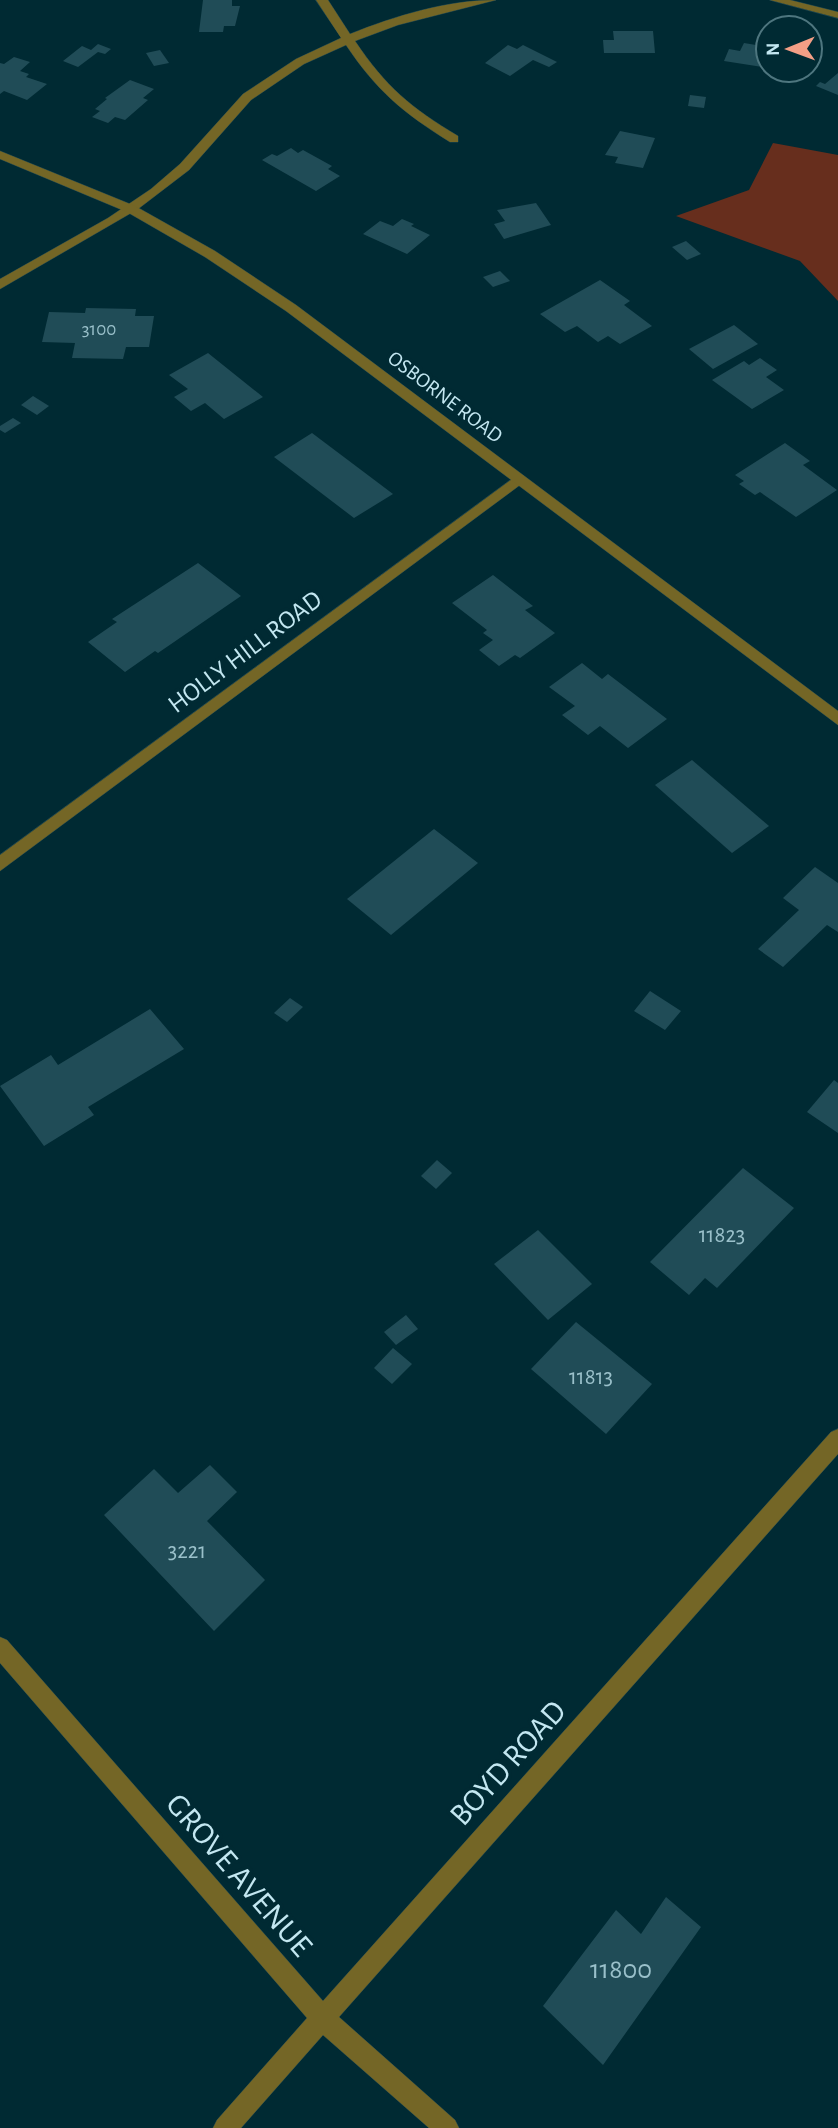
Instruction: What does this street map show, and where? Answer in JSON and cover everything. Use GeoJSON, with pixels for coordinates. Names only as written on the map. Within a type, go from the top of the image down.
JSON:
{"type":"FeatureCollection","features":[{"type":"Feature","properties":{"kind":"street"},"geometry":{"type":"LineString","coordinates":[[322,0],[348,39],[392,95],[420,118],[454,139]]}},
{"type":"Feature","properties":{"kind":"street"},"geometry":{"type":"LineString","coordinates":[[0,285],[131,209],[177,174],[245,99],[278,75],[348,39],[419,17],[490,0]]}},
{"type":"Feature","properties":{"kind":"street"},"geometry":{"type":"LineString","coordinates":[[776,0],[838,15]]}},
{"type":"Feature","properties":{"kind":"street","name":"OSBORNE ROAD"},"geometry":{"type":"LineString","coordinates":[[0,155],[131,209],[210,254],[291,308],[838,719]]}},
{"type":"Feature","properties":{"kind":"street","name":"HOLLY HILL ROAD"},"geometry":{"type":"LineString","coordinates":[[0,864],[519,478]]}},
{"type":"Feature","properties":{"kind":"street","name":"BOYD ROAD"},"geometry":{"type":"LineString","coordinates":[[225,2128],[838,1439]]}},
{"type":"Feature","properties":{"kind":"street","name":"GROVE AVENUE"},"geometry":{"type":"LineString","coordinates":[[0,1647],[322,2018],[447,2128]]}},
{"type":"Feature","properties":{"kind":"shaded area"},"geometry":{"type":"Polygon","coordinates":[[[773,143],[838,155],[838,301],[800,261],[676,216],[749,190],[773,143]]]}},
{"type":"Feature","properties":{"kind":"building"},"geometry":{"type":"Polygon","coordinates":[[[203,0],[232,0],[232,6],[240,6],[235,26],[224,26],[223,32],[199,32],[203,0]]]}},
{"type":"Feature","properties":{"kind":"building"},"geometry":{"type":"Polygon","coordinates":[[[613,31],[653,31],[655,53],[604,53],[603,40],[614,40],[613,31]]]}},
{"type":"Feature","properties":{"kind":"building"},"geometry":{"type":"Polygon","coordinates":[[[744,43],[754,45],[754,66],[724,61],[729,49],[740,51],[744,43]]]}},
{"type":"Feature","properties":{"kind":"building"},"geometry":{"type":"Polygon","coordinates":[[[98,44],[111,49],[105,54],[98,52],[78,67],[63,61],[82,46],[91,50],[98,44]]]}},
{"type":"Feature","properties":{"kind":"building"},"geometry":{"type":"Polygon","coordinates":[[[508,45],[517,49],[523,45],[557,62],[549,67],[533,60],[510,76],[485,63],[508,45]]]}},
{"type":"Feature","properties":{"kind":"building"},"geometry":{"type":"Polygon","coordinates":[[[160,50],[169,63],[154,66],[146,53],[160,50]]]}},
{"type":"Feature","properties":{"kind":"building"},"geometry":{"type":"Polygon","coordinates":[[[14,57],[30,62],[20,71],[29,74],[26,77],[47,84],[27,100],[4,91],[0,94],[0,63],[4,64],[14,57]]]}},
{"type":"Feature","properties":{"kind":"building"},"geometry":{"type":"Polygon","coordinates":[[[838,73],[838,95],[816,86],[825,84],[838,73]]]}},
{"type":"Feature","properties":{"kind":"building"},"geometry":{"type":"Polygon","coordinates":[[[130,80],[154,89],[143,98],[148,100],[125,120],[115,117],[108,123],[92,117],[100,111],[95,109],[107,99],[105,98],[130,80]]]}},
{"type":"Feature","properties":{"kind":"building"},"geometry":{"type":"Polygon","coordinates":[[[690,95],[706,97],[704,108],[688,106],[690,95]]]}},
{"type":"Feature","properties":{"kind":"building"},"geometry":{"type":"Polygon","coordinates":[[[620,131],[655,138],[643,168],[615,163],[618,157],[605,155],[620,131]]]}},
{"type":"Feature","properties":{"kind":"building"},"geometry":{"type":"Polygon","coordinates":[[[291,148],[298,153],[303,150],[332,166],[328,169],[340,176],[316,191],[262,160],[291,148]]]}},
{"type":"Feature","properties":{"kind":"building"},"geometry":{"type":"Polygon","coordinates":[[[536,203],[551,225],[504,239],[494,224],[505,221],[497,210],[536,203]]]}},
{"type":"Feature","properties":{"kind":"building"},"geometry":{"type":"Polygon","coordinates":[[[402,219],[430,235],[407,254],[363,234],[380,221],[393,226],[402,219]]]}},
{"type":"Feature","properties":{"kind":"building"},"geometry":{"type":"Polygon","coordinates":[[[686,241],[701,254],[687,260],[672,247],[686,241]]]}},
{"type":"Feature","properties":{"kind":"building"},"geometry":{"type":"Polygon","coordinates":[[[500,271],[510,281],[493,287],[483,277],[500,271]]]}},
{"type":"Feature","properties":{"kind":"building"},"geometry":{"type":"Polygon","coordinates":[[[600,280],[630,301],[624,305],[652,326],[620,344],[608,336],[598,342],[577,326],[565,332],[540,314],[600,280]]]}},
{"type":"Feature","properties":{"kind":"building"},"geometry":{"type":"Polygon","coordinates":[[[86,308],[136,309],[135,316],[154,316],[149,347],[126,347],[123,359],[72,358],[75,343],[42,342],[49,312],[85,313],[86,308]]]}},
{"type":"Feature","properties":{"kind":"building"},"geometry":{"type":"Polygon","coordinates":[[[734,325],[758,344],[713,369],[689,349],[734,325]]]}},
{"type":"Feature","properties":{"kind":"building"},"geometry":{"type":"Polygon","coordinates":[[[208,353],[263,397],[224,419],[205,403],[191,411],[174,397],[188,389],[169,375],[208,353]]]}},
{"type":"Feature","properties":{"kind":"building"},"geometry":{"type":"Polygon","coordinates":[[[760,358],[777,370],[766,377],[784,390],[752,409],[712,380],[744,361],[749,365],[760,358]]]}},
{"type":"Feature","properties":{"kind":"building"},"geometry":{"type":"Polygon","coordinates":[[[33,396],[49,406],[37,415],[21,405],[33,396]]]}},
{"type":"Feature","properties":{"kind":"building"},"geometry":{"type":"Polygon","coordinates":[[[13,418],[21,423],[5,433],[0,430],[0,426],[13,418]]]}},
{"type":"Feature","properties":{"kind":"building"},"geometry":{"type":"Polygon","coordinates":[[[312,433],[393,494],[354,518],[274,457],[312,433]]]}},
{"type":"Feature","properties":{"kind":"building"},"geometry":{"type":"Polygon","coordinates":[[[785,443],[810,461],[803,465],[837,490],[796,517],[760,492],[755,495],[739,484],[744,481],[735,475],[785,443]]]}},
{"type":"Feature","properties":{"kind":"building"},"geometry":{"type":"Polygon","coordinates":[[[198,563],[241,596],[158,653],[155,651],[125,672],[88,642],[117,622],[112,619],[198,563]]]}},
{"type":"Feature","properties":{"kind":"building"},"geometry":{"type":"Polygon","coordinates":[[[493,575],[533,606],[525,610],[555,633],[520,658],[515,655],[499,666],[479,650],[493,640],[483,633],[487,630],[452,603],[493,575]]]}},
{"type":"Feature","properties":{"kind":"building"},"geometry":{"type":"Polygon","coordinates":[[[582,663],[602,679],[608,674],[667,719],[628,748],[600,726],[588,735],[562,715],[575,706],[549,687],[582,663]]]}},
{"type":"Feature","properties":{"kind":"building"},"geometry":{"type":"Polygon","coordinates":[[[692,760],[769,826],[732,853],[655,785],[692,760]]]}},
{"type":"Feature","properties":{"kind":"building"},"geometry":{"type":"Polygon","coordinates":[[[434,829],[478,863],[391,935],[347,899],[434,829]]]}},
{"type":"Feature","properties":{"kind":"building"},"geometry":{"type":"Polygon","coordinates":[[[815,867],[838,883],[838,932],[827,925],[783,967],[758,949],[799,910],[783,898],[815,867]]]}},
{"type":"Feature","properties":{"kind":"building"},"geometry":{"type":"Polygon","coordinates":[[[650,991],[681,1011],[665,1030],[634,1011],[650,991]]]}},
{"type":"Feature","properties":{"kind":"building"},"geometry":{"type":"Polygon","coordinates":[[[290,998],[303,1007],[287,1022],[274,1013],[290,998]]]}},
{"type":"Feature","properties":{"kind":"building"},"geometry":{"type":"Polygon","coordinates":[[[150,1009],[184,1049],[88,1107],[94,1115],[44,1146],[0,1086],[51,1055],[58,1065],[150,1009]]]}},
{"type":"Feature","properties":{"kind":"building"},"geometry":{"type":"Polygon","coordinates":[[[834,1080],[838,1083],[838,1133],[807,1112],[834,1080]]]}},
{"type":"Feature","properties":{"kind":"building"},"geometry":{"type":"Polygon","coordinates":[[[437,1160],[452,1173],[436,1189],[421,1176],[437,1160]]]}},
{"type":"Feature","properties":{"kind":"building"},"geometry":{"type":"Polygon","coordinates":[[[743,1168],[794,1208],[717,1288],[705,1278],[689,1295],[650,1262],[743,1168]]]}},
{"type":"Feature","properties":{"kind":"building"},"geometry":{"type":"Polygon","coordinates":[[[538,1230],[592,1284],[548,1320],[494,1264],[538,1230]]]}},
{"type":"Feature","properties":{"kind":"building"},"geometry":{"type":"Polygon","coordinates":[[[406,1315],[418,1329],[396,1345],[384,1332],[406,1315]]]}},
{"type":"Feature","properties":{"kind":"building"},"geometry":{"type":"Polygon","coordinates":[[[576,1322],[652,1384],[606,1434],[531,1369],[576,1322]]]}},
{"type":"Feature","properties":{"kind":"building"},"geometry":{"type":"Polygon","coordinates":[[[393,1348],[412,1364],[392,1384],[374,1368],[393,1348]]]}},
{"type":"Feature","properties":{"kind":"building"},"geometry":{"type":"Polygon","coordinates":[[[210,1465],[237,1492],[207,1521],[265,1580],[214,1631],[104,1515],[154,1469],[178,1493],[210,1465]]]}},
{"type":"Feature","properties":{"kind":"building"},"geometry":{"type":"Polygon","coordinates":[[[666,1897],[701,1927],[603,2065],[543,2006],[616,1910],[641,1934],[666,1897]]]}}]}
